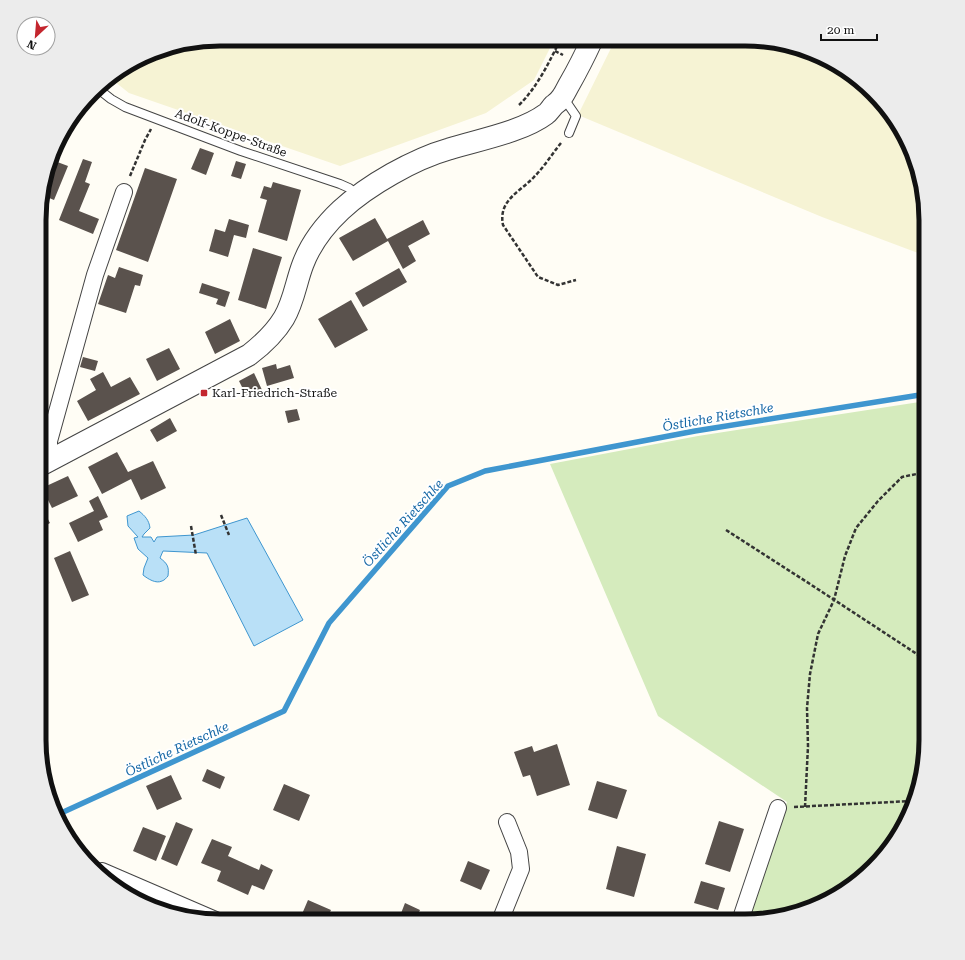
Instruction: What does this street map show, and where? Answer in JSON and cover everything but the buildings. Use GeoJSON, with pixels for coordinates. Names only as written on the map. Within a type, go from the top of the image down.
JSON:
{"type":"FeatureCollection","features":[{"type":"Feature","properties":{"kind":"street"},"geometry":{"type":"LineString","coordinates":[[46,462],[249,355],[264,343],[276,330],[284,318],[291,304],[303,264],[314,243],[326,226],[341,210],[359,196],[398,171],[425,157],[447,149],[514,130],[546,114],[563,96],[589,46]]}},
{"type":"Feature","properties":{"kind":"street"},"geometry":{"type":"LineString","coordinates":[[46,462],[49,451],[49,441],[95,275],[124,192]]}},
{"type":"Feature","properties":{"kind":"street"},"geometry":{"type":"LineString","coordinates":[[742,914],[778,808]]}},
{"type":"Feature","properties":{"kind":"street"},"geometry":{"type":"LineString","coordinates":[[503,914],[521,869],[519,852],[507,822]]}},
{"type":"Feature","properties":{"kind":"street"},"geometry":{"type":"LineString","coordinates":[[109,874],[197,913]]}},
{"type":"Feature","properties":{"kind":"lane","name":"Adolf-Koppe-Straße"},"geometry":{"type":"LineString","coordinates":[[102,92],[125,107],[241,151],[340,184],[349,188],[359,196]]}},
{"type":"Feature","properties":{"kind":"lane"},"geometry":{"type":"LineString","coordinates":[[563,96],[576,116],[569,133]]}},
{"type":"Feature","properties":{"kind":"path"},"geometry":{"type":"LineString","coordinates":[[555,51],[557,46]]}},
{"type":"Feature","properties":{"kind":"path"},"geometry":{"type":"LineString","coordinates":[[131,171],[145,140],[157,119]]}},
{"type":"Feature","properties":{"kind":"path"},"geometry":{"type":"LineString","coordinates":[[569,133],[534,178],[510,199],[502,216],[504,224],[538,277],[558,285],[576,280]]}},
{"type":"Feature","properties":{"kind":"path"},"geometry":{"type":"LineString","coordinates":[[805,807],[808,746],[807,708],[810,674],[818,634],[834,600],[845,556],[856,528],[878,501],[902,477],[919,473]]}},
{"type":"Feature","properties":{"kind":"path"},"geometry":{"type":"LineString","coordinates":[[221,515],[229,535]]}},
{"type":"Feature","properties":{"kind":"path"},"geometry":{"type":"LineString","coordinates":[[191,526],[196,555]]}},
{"type":"Feature","properties":{"kind":"path"},"geometry":{"type":"LineString","coordinates":[[726,530],[919,655]]}},
{"type":"Feature","properties":{"kind":"path"},"geometry":{"type":"LineString","coordinates":[[778,808],[908,801]]}},
{"type":"Feature","properties":{"kind":"shaded area"},"geometry":{"type":"Polygon","coordinates":[[[551,46],[534,80],[486,113],[340,166],[129,93],[115,82],[133,69],[153,59],[197,47],[551,46]]]}},
{"type":"Feature","properties":{"kind":"shaded area"},"geometry":{"type":"Polygon","coordinates":[[[612,46],[757,46],[779,49],[812,59],[842,75],[860,89],[876,105],[896,133],[906,153],[916,186],[919,208],[919,253],[822,217],[578,115],[612,46]]]}},
{"type":"Feature","properties":{"kind":"green space"},"geometry":{"type":"Polygon","coordinates":[[[919,402],[919,752],[916,774],[910,796],[906,807],[890,837],[876,855],[860,871],[842,885],[812,901],[768,913],[750,914],[787,802],[658,716],[550,464],[698,436],[919,402]]]}},
{"type":"Feature","properties":{"kind":"water"},"geometry":{"type":"Polygon","coordinates":[[[139,511],[146,518],[150,528],[142,537],[151,537],[154,542],[157,537],[194,535],[247,518],[303,620],[254,646],[207,553],[163,551],[160,558],[167,566],[168,576],[160,582],[147,578],[143,575],[148,558],[138,549],[134,538],[138,537],[128,526],[127,516],[139,511]]]}},
{"type":"Feature","properties":{"kind":"waterway","name":"Östliche Rietschke"},"geometry":{"type":"LineString","coordinates":[[62,813],[284,711],[329,623],[448,486],[485,471],[695,431],[919,395]]}},
{"type":"Feature","properties":{"kind":"place","name":"Karl-Friedrich-Straße"},"geometry":{"type":"Point","coordinates":[204,393]}}]}
